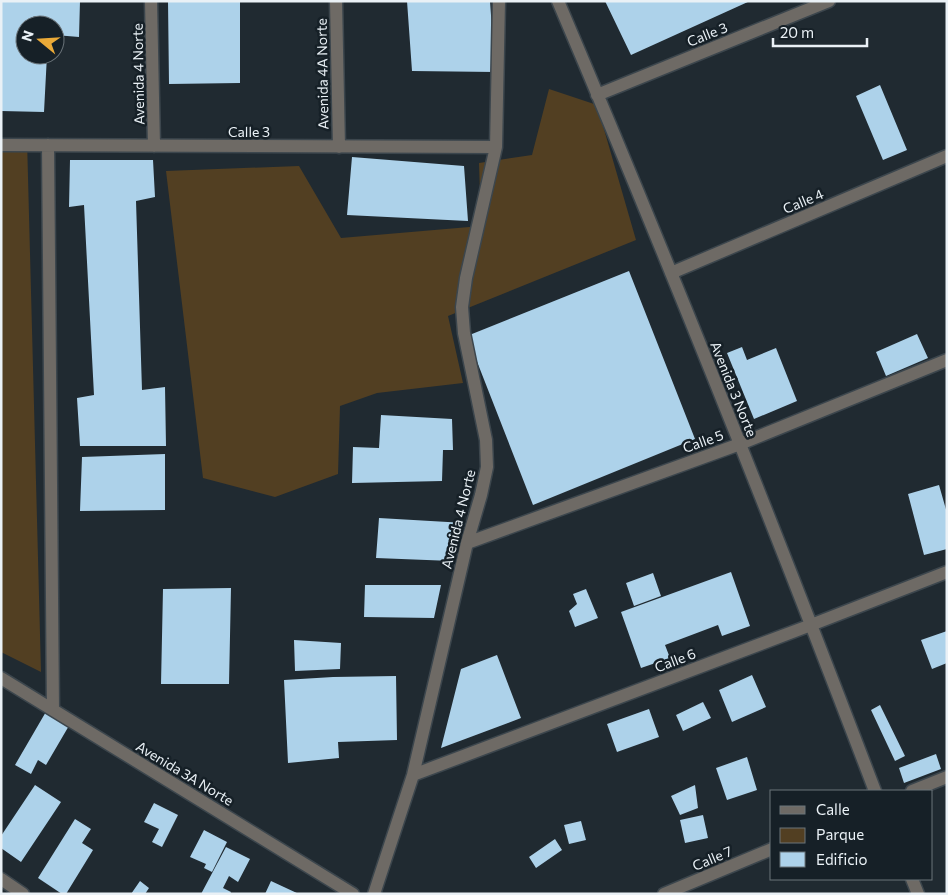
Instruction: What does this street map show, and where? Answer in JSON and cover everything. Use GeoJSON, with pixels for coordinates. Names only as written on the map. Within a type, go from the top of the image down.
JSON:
{"type":"FeatureCollection","features":[{"type":"Feature","properties":{"kind":"street","name":"Avenida 4 Norte"},"geometry":{"type":"LineString","coordinates":[[151,1],[154,146]]}},
{"type":"Feature","properties":{"kind":"street","name":"Avenida 4A Norte"},"geometry":{"type":"LineString","coordinates":[[336,1],[339,147]]}},
{"type":"Feature","properties":{"kind":"street"},"geometry":{"type":"LineString","coordinates":[[496,147],[498,1]]}},
{"type":"Feature","properties":{"kind":"street","name":"Avenida 3 Norte"},"geometry":{"type":"LineString","coordinates":[[558,1],[740,444],[875,790]]}},
{"type":"Feature","properties":{"kind":"street","name":"Calle 3"},"geometry":{"type":"LineString","coordinates":[[597,95],[829,1]]}},
{"type":"Feature","properties":{"kind":"street","name":"Calle 3"},"geometry":{"type":"LineString","coordinates":[[1,145],[496,147]]}},
{"type":"Feature","properties":{"kind":"street"},"geometry":{"type":"LineString","coordinates":[[48,145],[53,710]]}},
{"type":"Feature","properties":{"kind":"street","name":"Avenida 4 Norte"},"geometry":{"type":"LineString","coordinates":[[374,894],[413,776],[467,543],[487,467],[486,440],[464,333],[462,307],[466,278],[496,147]]}},
{"type":"Feature","properties":{"kind":"street","name":"Calle 4"},"geometry":{"type":"LineString","coordinates":[[671,274],[947,156]]}},
{"type":"Feature","properties":{"kind":"street","name":"Calle 5"},"geometry":{"type":"LineString","coordinates":[[467,543],[740,444],[947,360]]}},
{"type":"Feature","properties":{"kind":"street","name":"Calle 6"},"geometry":{"type":"LineString","coordinates":[[413,776],[947,572]]}},
{"type":"Feature","properties":{"kind":"street","name":"Avenida 3A Norte"},"geometry":{"type":"LineString","coordinates":[[1,678],[353,894]]}},
{"type":"Feature","properties":{"kind":"street"},"geometry":{"type":"LineString","coordinates":[[914,790],[947,777]]}},
{"type":"Feature","properties":{"kind":"street","name":"Calle 7"},"geometry":{"type":"LineString","coordinates":[[664,894],[770,850]]}},
{"type":"Feature","properties":{"kind":"street"},"geometry":{"type":"LineString","coordinates":[[1,879],[23,894]]}},
{"type":"Feature","properties":{"kind":"street"},"geometry":{"type":"LineString","coordinates":[[912,880],[918,894]]}},
{"type":"Feature","properties":{"kind":"green space"},"geometry":{"type":"Polygon","coordinates":[[[549,89],[597,105],[636,240],[448,316],[463,383],[377,393],[340,406],[338,474],[275,497],[203,478],[166,171],[299,166],[341,238],[481,226],[479,163],[532,155],[549,89]]]}},
{"type":"Feature","properties":{"kind":"green space"},"geometry":{"type":"Polygon","coordinates":[[[27,139],[41,672],[1,652],[1,140],[27,139]]]}},
{"type":"Feature","properties":{"kind":"building"},"geometry":{"type":"Polygon","coordinates":[[[1,1],[80,1],[79,37],[65,36],[65,15],[15,15],[15,65],[46,65],[44,112],[1,111],[1,1]]]}},
{"type":"Feature","properties":{"kind":"building"},"geometry":{"type":"Polygon","coordinates":[[[168,1],[240,1],[240,83],[169,84],[168,1]]]}},
{"type":"Feature","properties":{"kind":"building"},"geometry":{"type":"Polygon","coordinates":[[[407,1],[490,1],[495,72],[412,71],[407,1]]]}},
{"type":"Feature","properties":{"kind":"building"},"geometry":{"type":"Polygon","coordinates":[[[605,1],[750,1],[631,55],[605,1]]]}},
{"type":"Feature","properties":{"kind":"building"},"geometry":{"type":"Polygon","coordinates":[[[880,85],[907,150],[883,160],[856,96],[880,85]]]}},
{"type":"Feature","properties":{"kind":"building"},"geometry":{"type":"Polygon","coordinates":[[[352,157],[464,166],[468,221],[347,215],[352,157]]]}},
{"type":"Feature","properties":{"kind":"building"},"geometry":{"type":"Polygon","coordinates":[[[70,160],[153,160],[155,197],[136,201],[142,390],[165,387],[166,446],[80,446],[77,398],[94,395],[84,205],[69,207],[70,160]]]}},
{"type":"Feature","properties":{"kind":"building"},"geometry":{"type":"Polygon","coordinates":[[[629,271],[695,439],[533,505],[467,336],[629,271]]]}},
{"type":"Feature","properties":{"kind":"building"},"geometry":{"type":"Polygon","coordinates":[[[917,334],[928,358],[886,376],[876,352],[917,334]]]}},
{"type":"Feature","properties":{"kind":"building"},"geometry":{"type":"Polygon","coordinates":[[[742,347],[747,360],[776,348],[797,401],[754,419],[727,353],[742,347]]]}},
{"type":"Feature","properties":{"kind":"building"},"geometry":{"type":"Polygon","coordinates":[[[381,415],[452,419],[453,450],[443,450],[442,481],[352,483],[353,447],[379,448],[381,415]]]}},
{"type":"Feature","properties":{"kind":"building"},"geometry":{"type":"Polygon","coordinates":[[[165,454],[165,510],[80,511],[82,457],[165,454]]]}},
{"type":"Feature","properties":{"kind":"building"},"geometry":{"type":"Polygon","coordinates":[[[939,485],[947,513],[947,549],[924,555],[908,494],[939,485]]]}},
{"type":"Feature","properties":{"kind":"building"},"geometry":{"type":"Polygon","coordinates":[[[379,518],[465,523],[452,561],[376,558],[379,518]]]}},
{"type":"Feature","properties":{"kind":"building"},"geometry":{"type":"Polygon","coordinates":[[[731,572],[750,626],[722,636],[718,625],[665,645],[670,658],[641,668],[621,612],[731,572]]]}},
{"type":"Feature","properties":{"kind":"building"},"geometry":{"type":"Polygon","coordinates":[[[653,573],[661,596],[634,606],[626,583],[653,573]]]}},
{"type":"Feature","properties":{"kind":"building"},"geometry":{"type":"Polygon","coordinates":[[[365,585],[441,585],[434,618],[364,617],[365,585]]]}},
{"type":"Feature","properties":{"kind":"building"},"geometry":{"type":"Polygon","coordinates":[[[231,588],[229,684],[161,684],[163,589],[231,588]]]}},
{"type":"Feature","properties":{"kind":"building"},"geometry":{"type":"Polygon","coordinates":[[[586,589],[598,618],[575,627],[569,611],[577,604],[573,594],[586,589]]]}},
{"type":"Feature","properties":{"kind":"building"},"geometry":{"type":"Polygon","coordinates":[[[947,631],[947,663],[932,669],[921,640],[947,631]]]}},
{"type":"Feature","properties":{"kind":"building"},"geometry":{"type":"Polygon","coordinates":[[[294,640],[341,643],[340,669],[295,671],[294,640]]]}},
{"type":"Feature","properties":{"kind":"building"},"geometry":{"type":"Polygon","coordinates":[[[497,655],[521,718],[441,748],[461,669],[497,655]]]}},
{"type":"Feature","properties":{"kind":"building"},"geometry":{"type":"Polygon","coordinates":[[[752,675],[766,707],[732,722],[719,690],[752,675]]]}},
{"type":"Feature","properties":{"kind":"building"},"geometry":{"type":"Polygon","coordinates":[[[396,676],[397,740],[338,742],[339,758],[288,763],[284,680],[396,676]]]}},
{"type":"Feature","properties":{"kind":"building"},"geometry":{"type":"Polygon","coordinates":[[[703,702],[711,718],[683,731],[676,715],[703,702]]]}},
{"type":"Feature","properties":{"kind":"building"},"geometry":{"type":"Polygon","coordinates":[[[880,705],[905,756],[895,761],[871,710],[880,705]]]}},
{"type":"Feature","properties":{"kind":"building"},"geometry":{"type":"Polygon","coordinates":[[[649,709],[659,737],[617,752],[607,724],[649,709]]]}},
{"type":"Feature","properties":{"kind":"building"},"geometry":{"type":"Polygon","coordinates":[[[47,710],[70,724],[46,765],[38,760],[31,774],[15,765],[47,710]]]}},
{"type":"Feature","properties":{"kind":"building"},"geometry":{"type":"Polygon","coordinates":[[[936,754],[941,769],[904,783],[899,768],[936,754]]]}},
{"type":"Feature","properties":{"kind":"building"},"geometry":{"type":"Polygon","coordinates":[[[747,757],[757,790],[727,800],[716,768],[747,757]]]}},
{"type":"Feature","properties":{"kind":"building"},"geometry":{"type":"Polygon","coordinates":[[[35,785],[61,802],[21,862],[1,848],[1,836],[35,785]]]}},
{"type":"Feature","properties":{"kind":"building"},"geometry":{"type":"Polygon","coordinates":[[[695,785],[698,808],[680,815],[671,796],[695,785]]]}},
{"type":"Feature","properties":{"kind":"building"},"geometry":{"type":"Polygon","coordinates":[[[154,803],[178,815],[162,847],[152,842],[159,829],[144,822],[154,803]]]}},
{"type":"Feature","properties":{"kind":"building"},"geometry":{"type":"Polygon","coordinates":[[[703,815],[708,838],[685,843],[680,820],[703,815]]]}},
{"type":"Feature","properties":{"kind":"building"},"geometry":{"type":"Polygon","coordinates":[[[75,819],[91,829],[82,843],[93,850],[66,894],[62,894],[38,878],[75,819]]]}},
{"type":"Feature","properties":{"kind":"building"},"geometry":{"type":"Polygon","coordinates":[[[581,821],[586,840],[569,844],[564,825],[581,821]]]}},
{"type":"Feature","properties":{"kind":"building"},"geometry":{"type":"Polygon","coordinates":[[[204,830],[227,842],[212,872],[204,868],[206,864],[190,857],[204,830]]]}},
{"type":"Feature","properties":{"kind":"building"},"geometry":{"type":"Polygon","coordinates":[[[555,839],[562,850],[536,868],[529,857],[555,839]]]}},
{"type":"Feature","properties":{"kind":"building"},"geometry":{"type":"Polygon","coordinates":[[[226,847],[250,859],[238,882],[229,876],[223,888],[231,892],[230,894],[201,894],[226,847]]]}},
{"type":"Feature","properties":{"kind":"building"},"geometry":{"type":"Polygon","coordinates":[[[140,881],[149,888],[145,894],[131,894],[140,881]]]}},
{"type":"Feature","properties":{"kind":"building"},"geometry":{"type":"Polygon","coordinates":[[[271,881],[299,894],[265,894],[271,881]]]}}]}
